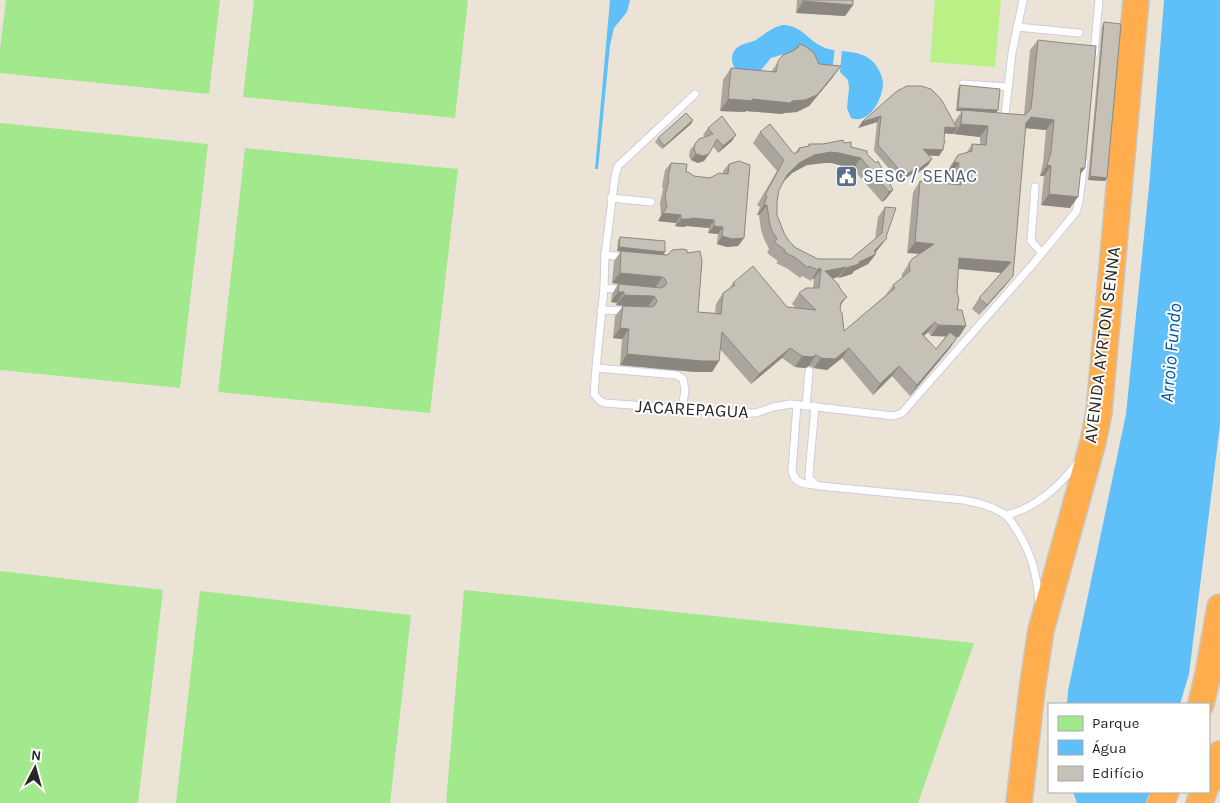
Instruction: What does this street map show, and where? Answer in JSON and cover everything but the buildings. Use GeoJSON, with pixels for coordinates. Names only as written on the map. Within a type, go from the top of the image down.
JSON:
{"type":"FeatureCollection","features":[{"type":"Feature","properties":{"kind":"highway","name":"AVENIDA AYRTON SENNA"},"geometry":{"type":"LineString","coordinates":[[1019,803],[1041,630],[1093,442],[1100,402],[1136,0]]}},
{"type":"Feature","properties":{"kind":"highway"},"geometry":{"type":"LineString","coordinates":[[1200,703],[1208,674],[1220,607]]}},
{"type":"Feature","properties":{"kind":"highway"},"geometry":{"type":"LineString","coordinates":[[1210,779],[1220,754]]}},
{"type":"Feature","properties":{"kind":"lane"},"geometry":{"type":"LineString","coordinates":[[994,119],[1003,120],[1004,118],[1012,53],[1023,0]]}},
{"type":"Feature","properties":{"kind":"lane"},"geometry":{"type":"LineString","coordinates":[[1094,59],[1099,0]]}},
{"type":"Feature","properties":{"kind":"lane"},"geometry":{"type":"LineString","coordinates":[[1017,27],[1079,33]]}},
{"type":"Feature","properties":{"kind":"lane"},"geometry":{"type":"LineString","coordinates":[[963,84],[1008,86]]}},
{"type":"Feature","properties":{"kind":"lane"},"geometry":{"type":"LineString","coordinates":[[682,410],[685,390],[683,379],[677,375],[596,368],[611,198],[618,166],[695,94]]}},
{"type":"Feature","properties":{"kind":"lane"},"geometry":{"type":"LineString","coordinates":[[1035,187],[1031,241],[1042,253],[1076,212],[1085,158]]}},
{"type":"Feature","properties":{"kind":"lane"},"geometry":{"type":"LineString","coordinates":[[611,198],[651,202]]}},
{"type":"Feature","properties":{"kind":"lane","name":"JACAREPAGUA"},"geometry":{"type":"LineString","coordinates":[[596,368],[594,394],[600,401],[605,403],[738,414],[756,413],[773,407],[791,404],[894,416],[902,413],[908,407],[1042,253]]}},
{"type":"Feature","properties":{"kind":"lane"},"geometry":{"type":"LineString","coordinates":[[605,255],[632,257]]}},
{"type":"Feature","properties":{"kind":"lane"},"geometry":{"type":"LineString","coordinates":[[604,288],[629,290]]}},
{"type":"Feature","properties":{"kind":"lane"},"geometry":{"type":"LineString","coordinates":[[601,310],[636,311]]}},
{"type":"Feature","properties":{"kind":"lane"},"geometry":{"type":"LineString","coordinates":[[806,406],[809,371]]}},
{"type":"Feature","properties":{"kind":"lane"},"geometry":{"type":"LineString","coordinates":[[797,405],[792,471],[797,482],[964,500],[985,504],[1005,515],[1023,541],[1032,562],[1038,587],[1041,630]]}},
{"type":"Feature","properties":{"kind":"lane"},"geometry":{"type":"LineString","coordinates":[[815,406],[809,471],[810,478],[815,484]]}},
{"type":"Feature","properties":{"kind":"lane"},"geometry":{"type":"LineString","coordinates":[[1005,515],[1024,510],[1043,497],[1068,475],[1093,442]]}},
{"type":"Feature","properties":{"kind":"green space"},"geometry":{"type":"Polygon","coordinates":[[[6,0],[220,0],[209,94],[0,73],[0,49],[6,0]]]}},
{"type":"Feature","properties":{"kind":"green space"},"geometry":{"type":"Polygon","coordinates":[[[254,0],[468,0],[455,118],[243,97],[254,0]]]}},
{"type":"Feature","properties":{"kind":"green space"},"geometry":{"type":"Polygon","coordinates":[[[935,0],[1001,0],[995,67],[930,62],[935,0]]]}},
{"type":"Feature","properties":{"kind":"green space"},"geometry":{"type":"Polygon","coordinates":[[[0,123],[208,144],[180,388],[0,370],[0,123]]]}},
{"type":"Feature","properties":{"kind":"green space"},"geometry":{"type":"Polygon","coordinates":[[[245,148],[458,169],[430,413],[218,392],[245,148]]]}},
{"type":"Feature","properties":{"kind":"green space"},"geometry":{"type":"Polygon","coordinates":[[[0,571],[163,590],[138,803],[0,803],[0,571]]]}},
{"type":"Feature","properties":{"kind":"green space"},"geometry":{"type":"Polygon","coordinates":[[[464,590],[974,643],[918,803],[446,803],[464,590]]]}},
{"type":"Feature","properties":{"kind":"green space"},"geometry":{"type":"Polygon","coordinates":[[[200,591],[411,615],[390,803],[176,803],[200,591]]]}},
{"type":"Feature","properties":{"kind":"water"},"geometry":{"type":"Polygon","coordinates":[[[610,0],[630,0],[627,12],[614,28],[610,45],[598,169],[595,169],[610,0]]]}},
{"type":"Feature","properties":{"kind":"water","name":"Arroio Fundo"},"geometry":{"type":"Polygon","coordinates":[[[1164,0],[1220,0],[1220,425],[1189,674],[1180,703],[1067,703],[1126,414],[1149,187],[1164,0]]]}},
{"type":"Feature","properties":{"kind":"water"},"geometry":{"type":"Polygon","coordinates":[[[783,25],[795,28],[823,47],[854,52],[866,56],[873,62],[880,73],[883,83],[881,96],[874,109],[864,118],[851,118],[847,108],[848,80],[840,72],[817,67],[797,52],[771,58],[757,75],[742,73],[735,69],[732,63],[732,55],[735,49],[783,25]]]}},
{"type":"Feature","properties":{"kind":"water"},"geometry":{"type":"Polygon","coordinates":[[[1073,793],[1165,793],[1166,803],[1077,803],[1073,793]]]}},
{"type":"Feature","properties":{"kind":"pier"},"geometry":{"type":"Polygon","coordinates":[[[835,48],[842,49],[840,72],[832,71],[835,48]]]}},
{"type":"Feature","properties":{"kind":"place","name":"SESC / SENAC"},"geometry":{"type":"Point","coordinates":[847,176]}}]}
